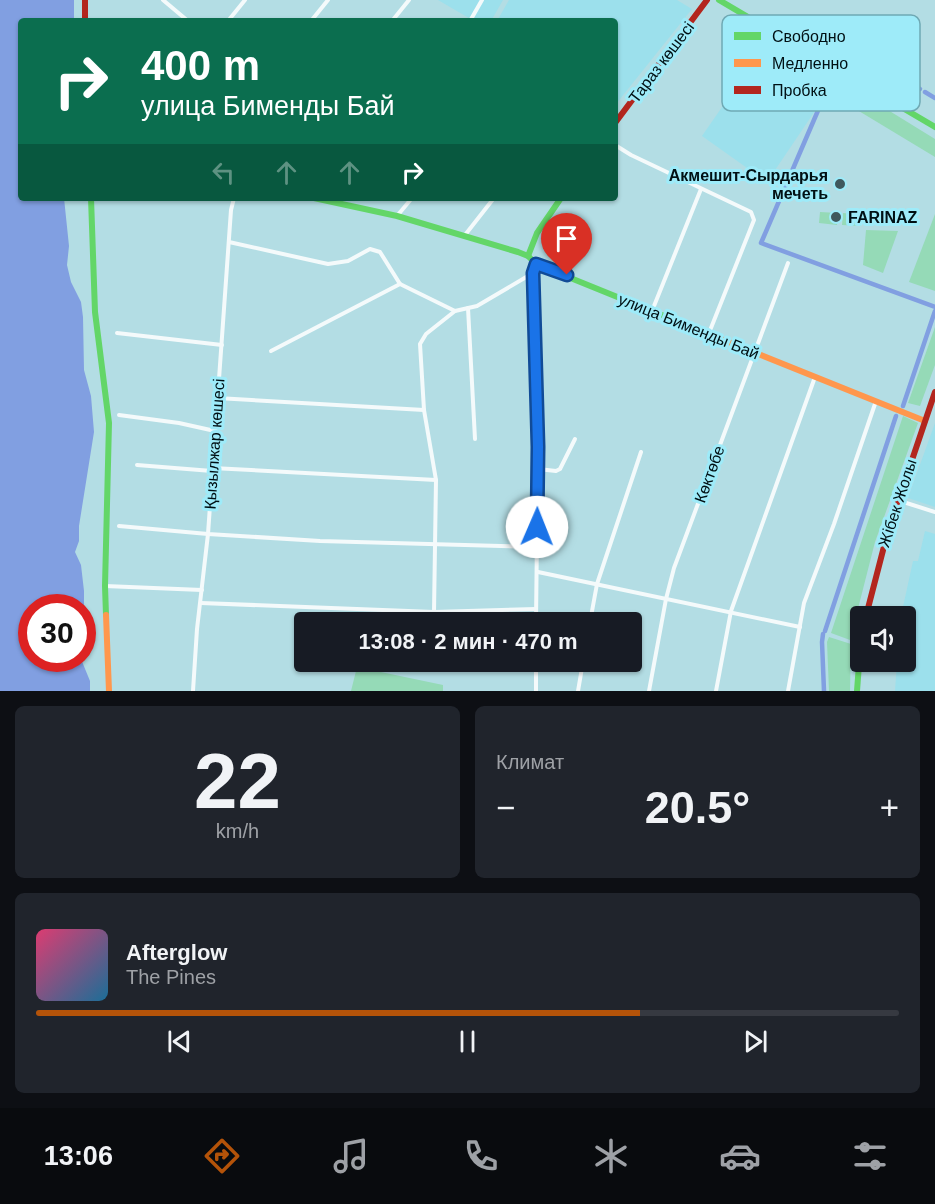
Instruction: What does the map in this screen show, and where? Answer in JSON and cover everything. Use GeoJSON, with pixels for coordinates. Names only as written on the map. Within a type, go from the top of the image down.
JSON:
{"type":"FeatureCollection","features":[{"type":"Feature","properties":{"kind":"street"},"geometry":{"type":"LineString","coordinates":[[85,0],[85,18]]}},
{"type":"Feature","properties":{"kind":"street"},"geometry":{"type":"LineString","coordinates":[[163,0],[184,18]]}},
{"type":"Feature","properties":{"kind":"street"},"geometry":{"type":"LineString","coordinates":[[230,18],[245,0]]}},
{"type":"Feature","properties":{"kind":"street"},"geometry":{"type":"LineString","coordinates":[[313,18],[328,0]]}},
{"type":"Feature","properties":{"kind":"street"},"geometry":{"type":"LineString","coordinates":[[395,18],[409,0]]}},
{"type":"Feature","properties":{"kind":"street"},"geometry":{"type":"LineString","coordinates":[[472,18],[482,0]]}},
{"type":"Feature","properties":{"kind":"street","name":"Тараз көшесі"},"geometry":{"type":"LineString","coordinates":[[618,119],[707,0]]}},
{"type":"Feature","properties":{"kind":"street"},"geometry":{"type":"LineString","coordinates":[[718,0],[744,15]]}},
{"type":"Feature","properties":{"kind":"street"},"geometry":{"type":"LineString","coordinates":[[908,111],[935,127]]}},
{"type":"Feature","properties":{"kind":"street"},"geometry":{"type":"LineString","coordinates":[[618,147],[751,212],[754,220],[709,333]]}},
{"type":"Feature","properties":{"kind":"street"},"geometry":{"type":"LineString","coordinates":[[652,311],[702,189]]}},
{"type":"Feature","properties":{"kind":"street"},"geometry":{"type":"LineString","coordinates":[[91,201],[96,312],[109,423],[105,586],[109,691]]}},
{"type":"Feature","properties":{"kind":"street","name":"Қызылжар көшесі"},"geometry":{"type":"LineString","coordinates":[[193,691],[208,534],[233,201]]}},
{"type":"Feature","properties":{"kind":"street","name":"улица Бименды Бай"},"geometry":{"type":"LineString","coordinates":[[332,201],[465,235],[528,256],[536,264],[925,421]]}},
{"type":"Feature","properties":{"kind":"street"},"geometry":{"type":"LineString","coordinates":[[397,216],[410,201]]}},
{"type":"Feature","properties":{"kind":"street"},"geometry":{"type":"LineString","coordinates":[[465,235],[492,201]]}},
{"type":"Feature","properties":{"kind":"street"},"geometry":{"type":"LineString","coordinates":[[528,256],[529,248],[559,201]]}},
{"type":"Feature","properties":{"kind":"street"},"geometry":{"type":"LineString","coordinates":[[229,242],[328,264],[348,261],[370,249],[380,252],[400,284],[455,311]]}},
{"type":"Feature","properties":{"kind":"street","name":"Көктөбе"},"geometry":{"type":"LineString","coordinates":[[649,691],[674,568],[788,263]]}},
{"type":"Feature","properties":{"kind":"street"},"geometry":{"type":"LineString","coordinates":[[200,603],[434,612],[536,609],[538,469],[533,273],[536,264]]}},
{"type":"Feature","properties":{"kind":"street"},"geometry":{"type":"LineString","coordinates":[[434,612],[436,480],[424,410],[420,340],[455,311],[477,306],[533,273]]}},
{"type":"Feature","properties":{"kind":"street"},"geometry":{"type":"LineString","coordinates":[[271,351],[400,284]]}},
{"type":"Feature","properties":{"kind":"street"},"geometry":{"type":"LineString","coordinates":[[468,308],[475,439]]}},
{"type":"Feature","properties":{"kind":"street"},"geometry":{"type":"LineString","coordinates":[[117,333],[222,345]]}},
{"type":"Feature","properties":{"kind":"street"},"geometry":{"type":"LineString","coordinates":[[716,691],[731,611],[815,377]]}},
{"type":"Feature","properties":{"kind":"street","name":"Жібек Жолы"},"geometry":{"type":"LineString","coordinates":[[868,606],[897,500],[935,392]]}},
{"type":"Feature","properties":{"kind":"street"},"geometry":{"type":"LineString","coordinates":[[217,398],[424,410]]}},
{"type":"Feature","properties":{"kind":"street"},"geometry":{"type":"LineString","coordinates":[[788,691],[804,603],[876,401]]}},
{"type":"Feature","properties":{"kind":"street"},"geometry":{"type":"LineString","coordinates":[[119,415],[179,423],[215,431]]}},
{"type":"Feature","properties":{"kind":"street"},"geometry":{"type":"LineString","coordinates":[[538,469],[556,471],[560,469],[575,439]]}},
{"type":"Feature","properties":{"kind":"street"},"geometry":{"type":"LineString","coordinates":[[592,612],[597,584],[641,452]]}},
{"type":"Feature","properties":{"kind":"street"},"geometry":{"type":"LineString","coordinates":[[137,465],[436,480]]}},
{"type":"Feature","properties":{"kind":"street"},"geometry":{"type":"LineString","coordinates":[[897,500],[935,512]]}},
{"type":"Feature","properties":{"kind":"street"},"geometry":{"type":"LineString","coordinates":[[119,526],[320,541],[537,547]]}},
{"type":"Feature","properties":{"kind":"street"},"geometry":{"type":"LineString","coordinates":[[537,572],[800,627]]}},
{"type":"Feature","properties":{"kind":"street"},"geometry":{"type":"LineString","coordinates":[[105,586],[202,590]]}},
{"type":"Feature","properties":{"kind":"street"},"geometry":{"type":"LineString","coordinates":[[536,672],[536,691]]}},
{"type":"Feature","properties":{"kind":"street"},"geometry":{"type":"LineString","coordinates":[[578,691],[581,672]]}},
{"type":"Feature","properties":{"kind":"street"},"geometry":{"type":"LineString","coordinates":[[857,672],[858,691]]}},
{"type":"Feature","properties":{"kind":"shaded area"},"geometry":{"type":"Polygon","coordinates":[[[438,0],[503,0],[493,18],[469,18],[438,0]]]}},
{"type":"Feature","properties":{"kind":"shaded area"},"geometry":{"type":"Polygon","coordinates":[[[509,0],[677,0],[692,9],[618,102],[618,18],[499,18],[509,0]]]}},
{"type":"Feature","properties":{"kind":"shaded area"},"geometry":{"type":"Polygon","coordinates":[[[722,107],[722,111],[815,111],[767,182],[702,136],[722,107]]]}},
{"type":"Feature","properties":{"kind":"shaded area"},"geometry":{"type":"Polygon","coordinates":[[[935,423],[935,507],[908,498],[935,423]]]}},
{"type":"Feature","properties":{"kind":"shaded area"},"geometry":{"type":"Polygon","coordinates":[[[925,531],[935,534],[935,691],[895,691],[896,672],[916,672],[916,606],[903,606],[913,561],[918,561],[925,531]]]}},
{"type":"Feature","properties":{"kind":"green space"},"geometry":{"type":"Polygon","coordinates":[[[859,111],[890,111],[935,139],[935,157],[859,111]]]}},
{"type":"Feature","properties":{"kind":"green space"},"geometry":{"type":"Polygon","coordinates":[[[820,212],[838,213],[837,225],[819,223],[820,212]]]}},
{"type":"Feature","properties":{"kind":"green space"},"geometry":{"type":"Polygon","coordinates":[[[843,213],[862,215],[861,226],[842,225],[843,213]]]}},
{"type":"Feature","properties":{"kind":"green space"},"geometry":{"type":"Polygon","coordinates":[[[935,214],[935,291],[909,282],[935,214]]]}},
{"type":"Feature","properties":{"kind":"green space"},"geometry":{"type":"Polygon","coordinates":[[[866,230],[898,231],[883,273],[863,265],[866,230]]]}},
{"type":"Feature","properties":{"kind":"green space"},"geometry":{"type":"Polygon","coordinates":[[[935,327],[935,365],[920,406],[908,403],[935,327]]]}},
{"type":"Feature","properties":{"kind":"green space"},"geometry":{"type":"Polygon","coordinates":[[[903,416],[918,423],[875,542],[859,606],[850,606],[850,640],[831,633],[903,416]]]}},
{"type":"Feature","properties":{"kind":"green space"},"geometry":{"type":"Polygon","coordinates":[[[829,637],[850,644],[850,691],[829,691],[827,642],[829,637]]]}},
{"type":"Feature","properties":{"kind":"green space"},"geometry":{"type":"Polygon","coordinates":[[[356,672],[381,672],[443,685],[443,691],[351,691],[356,672]]]}},
{"type":"Feature","properties":{"kind":"water"},"geometry":{"type":"Polygon","coordinates":[[[0,0],[74,0],[74,18],[18,18],[18,201],[64,201],[69,246],[67,265],[71,282],[81,302],[84,370],[91,396],[94,432],[79,526],[79,541],[75,552],[81,565],[84,594],[18,594],[18,672],[86,672],[90,681],[90,691],[0,691],[0,0]]]}},
{"type":"Feature","properties":{"kind":"waterway"},"geometry":{"type":"LineString","coordinates":[[925,92],[935,98]]}},
{"type":"Feature","properties":{"kind":"waterway"},"geometry":{"type":"LineString","coordinates":[[818,111],[761,243],[935,307]]}},
{"type":"Feature","properties":{"kind":"waterway"},"geometry":{"type":"LineString","coordinates":[[903,406],[935,311]]}},
{"type":"Feature","properties":{"kind":"waterway"},"geometry":{"type":"LineString","coordinates":[[825,631],[896,416]]}},
{"type":"Feature","properties":{"kind":"waterway"},"geometry":{"type":"LineString","coordinates":[[823,634],[824,691]]}},
{"type":"Feature","properties":{"kind":"traffic: fast"},"geometry":{"type":"LineString","coordinates":[[719,0],[745,15]]}},
{"type":"Feature","properties":{"kind":"traffic: fast"},"geometry":{"type":"LineString","coordinates":[[908,111],[935,127]]}},
{"type":"Feature","properties":{"kind":"traffic: fast"},"geometry":{"type":"LineString","coordinates":[[91,201],[95,312],[109,423],[106,615]]}},
{"type":"Feature","properties":{"kind":"traffic: fast"},"geometry":{"type":"LineString","coordinates":[[328,201],[397,216],[518,252],[528,256],[536,264],[679,322]]}},
{"type":"Feature","properties":{"kind":"traffic: fast"},"geometry":{"type":"LineString","coordinates":[[528,256],[537,233],[559,201]]}},
{"type":"Feature","properties":{"kind":"traffic: fast"},"geometry":{"type":"LineString","coordinates":[[857,691],[858,672]]}},
{"type":"Feature","properties":{"kind":"traffic: slow"},"geometry":{"type":"LineString","coordinates":[[679,322],[925,421]]}},
{"type":"Feature","properties":{"kind":"traffic: slow"},"geometry":{"type":"LineString","coordinates":[[106,615],[109,691]]}},
{"type":"Feature","properties":{"kind":"traffic: jam"},"geometry":{"type":"LineString","coordinates":[[85,0],[85,18]]}},
{"type":"Feature","properties":{"kind":"traffic: jam"},"geometry":{"type":"LineString","coordinates":[[618,119],[707,0]]}},
{"type":"Feature","properties":{"kind":"traffic: jam"},"geometry":{"type":"LineString","coordinates":[[869,606],[888,531],[935,392]]}},
{"type":"Feature","properties":{"kind":"place","name":"Акмешит-Сырдарья мечеть"},"geometry":{"type":"Point","coordinates":[840,184]}},
{"type":"Feature","properties":{"kind":"place","name":"FARINAZ"},"geometry":{"type":"Point","coordinates":[836,217]}},
{"type":"Feature","properties":{"kind":"route"},"geometry":{"type":"LineString","coordinates":[[537,527],[538,447],[533,273],[536,264],[567,275]]}}]}
